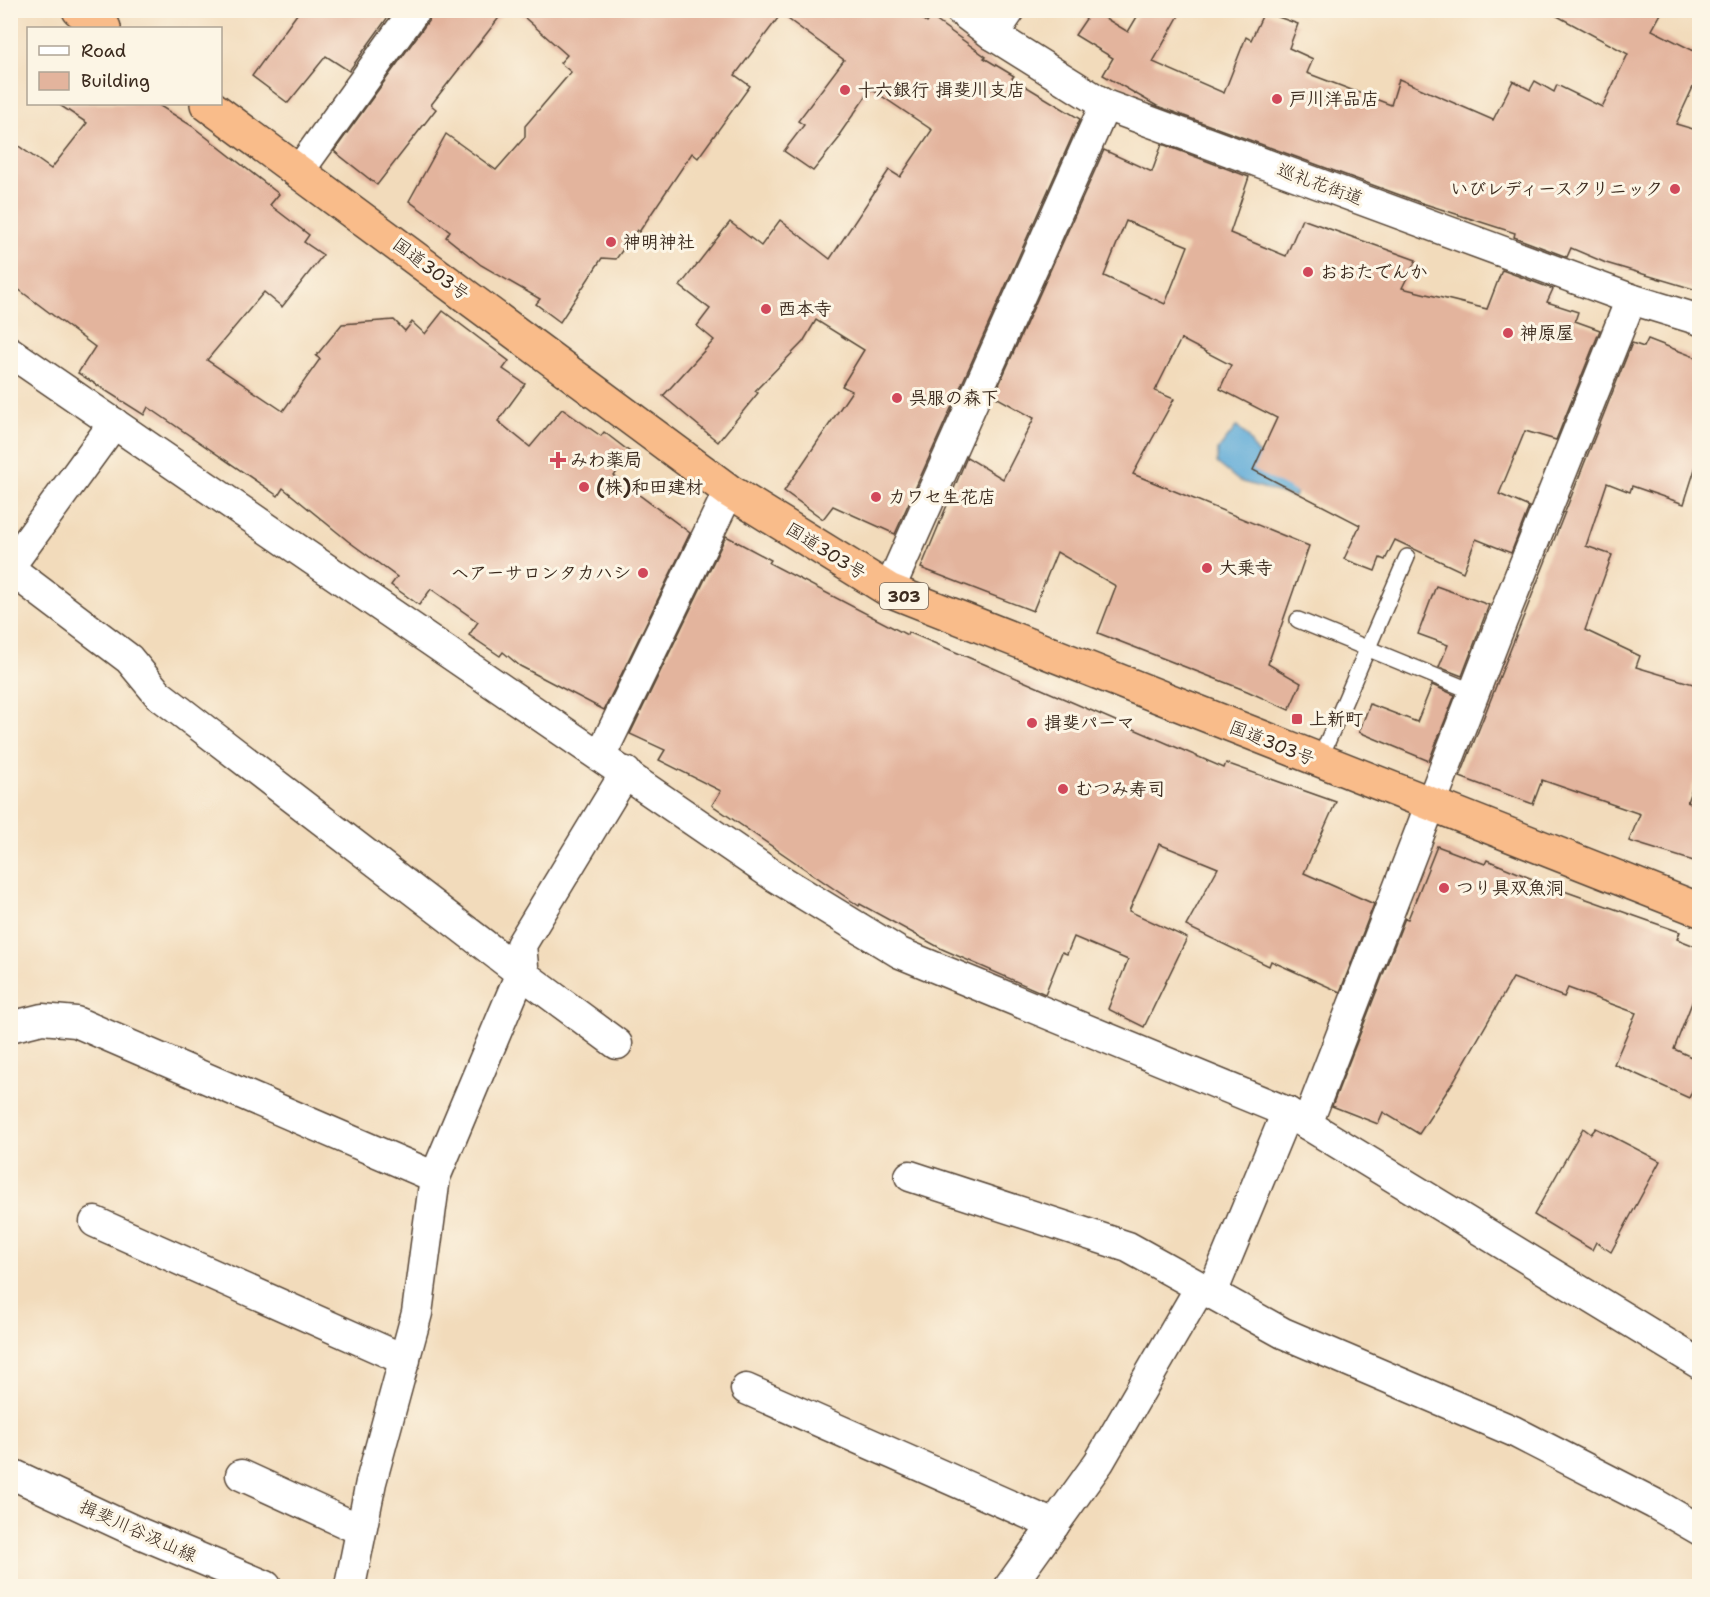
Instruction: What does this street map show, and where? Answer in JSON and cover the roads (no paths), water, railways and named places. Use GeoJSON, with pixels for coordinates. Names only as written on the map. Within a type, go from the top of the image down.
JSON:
{"type":"FeatureCollection","features":[{"type":"Feature","properties":{"kind":"highway"},"geometry":{"type":"LineString","coordinates":[[79,10],[103,27]]}},
{"type":"Feature","properties":{"kind":"highway","name":"国道303号"},"geometry":{"type":"LineString","coordinates":[[208,105],[729,491],[890,590],[1430,806],[1700,910]]}},
{"type":"Feature","properties":{"kind":"street"},"geometry":{"type":"LineString","coordinates":[[299,171],[415,10]]}},
{"type":"Feature","properties":{"kind":"street","name":"巡礼花街道"},"geometry":{"type":"LineString","coordinates":[[960,10],[993,35],[1105,105],[1631,299],[1700,320]]}},
{"type":"Feature","properties":{"kind":"street"},"geometry":{"type":"LineString","coordinates":[[993,35],[1010,10]]}},
{"type":"Feature","properties":{"kind":"street"},"geometry":{"type":"LineString","coordinates":[[890,590],[1105,105]]}},
{"type":"Feature","properties":{"kind":"street"},"geometry":{"type":"LineString","coordinates":[[1010,1587],[1099,1462],[1206,1290],[1297,1118],[1430,806],[1631,299]]}},
{"type":"Feature","properties":{"kind":"street"},"geometry":{"type":"LineString","coordinates":[[10,352],[626,772],[774,876],[900,953],[1297,1118],[1700,1364]]}},
{"type":"Feature","properties":{"kind":"street"},"geometry":{"type":"LineString","coordinates":[[114,423],[10,567],[129,659],[158,694],[617,1044]]}},
{"type":"Feature","properties":{"kind":"street"},"geometry":{"type":"LineString","coordinates":[[601,755],[729,491]]}},
{"type":"Feature","properties":{"kind":"street"},"geometry":{"type":"LineString","coordinates":[[350,1587],[361,1530],[417,1312],[435,1177],[521,973],[521,945],[626,772]]}},
{"type":"Feature","properties":{"kind":"street"},"geometry":{"type":"LineString","coordinates":[[10,1027],[42,1019],[76,1022],[435,1177]]}},
{"type":"Feature","properties":{"kind":"street"},"geometry":{"type":"LineString","coordinates":[[910,1176],[1128,1247],[1283,1333],[1513,1431],[1655,1504],[1700,1530]]}},
{"type":"Feature","properties":{"kind":"street"},"geometry":{"type":"LineString","coordinates":[[95,1222],[405,1360]]}},
{"type":"Feature","properties":{"kind":"street"},"geometry":{"type":"LineString","coordinates":[[746,1389],[1054,1525]]}},
{"type":"Feature","properties":{"kind":"street","name":"揖斐川谷汲山線"},"geometry":{"type":"LineString","coordinates":[[10,1473],[137,1532],[266,1587]]}},
{"type":"Feature","properties":{"kind":"street"},"geometry":{"type":"LineString","coordinates":[[241,1475],[361,1530]]}},
{"type":"Feature","properties":{"kind":"lane"},"geometry":{"type":"LineString","coordinates":[[1319,761],[1407,557]]}},
{"type":"Feature","properties":{"kind":"lane"},"geometry":{"type":"LineString","coordinates":[[1298,620],[1369,647],[1474,692]]}},
{"type":"Feature","properties":{"kind":"water"},"geometry":{"type":"Polygon","coordinates":[[[1237,426],[1247,436],[1256,452],[1303,483],[1294,497],[1239,481],[1217,463],[1218,450],[1237,426]]]}},
{"type":"Feature","properties":{"kind":"place","name":"十六銀行 揖斐川支店"},"geometry":{"type":"Point","coordinates":[845,90]}},
{"type":"Feature","properties":{"kind":"place","name":"戸川洋品店"},"geometry":{"type":"Point","coordinates":[1277,99]}},
{"type":"Feature","properties":{"kind":"place","name":"いびレディースクリニック"},"geometry":{"type":"Point","coordinates":[1675,189]}},
{"type":"Feature","properties":{"kind":"place","name":"神明神社"},"geometry":{"type":"Point","coordinates":[611,242]}},
{"type":"Feature","properties":{"kind":"place","name":"おおたでんか"},"geometry":{"type":"Point","coordinates":[1308,272]}},
{"type":"Feature","properties":{"kind":"place","name":"西本寺"},"geometry":{"type":"Point","coordinates":[766,309]}},
{"type":"Feature","properties":{"kind":"place","name":"神原屋"},"geometry":{"type":"Point","coordinates":[1508,333]}},
{"type":"Feature","properties":{"kind":"place","name":"呉服の森下"},"geometry":{"type":"Point","coordinates":[897,398]}},
{"type":"Feature","properties":{"kind":"place","name":"みわ薬局"},"geometry":{"type":"Point","coordinates":[558,460]}},
{"type":"Feature","properties":{"kind":"place","name":"(株)和田建材"},"geometry":{"type":"Point","coordinates":[584,487]}},
{"type":"Feature","properties":{"kind":"place","name":"カワセ生花店"},"geometry":{"type":"Point","coordinates":[876,497]}},
{"type":"Feature","properties":{"kind":"place","name":"大乗寺"},"geometry":{"type":"Point","coordinates":[1207,568]}},
{"type":"Feature","properties":{"kind":"place","name":"ヘアーサロンタカハシ"},"geometry":{"type":"Point","coordinates":[643,573]}},
{"type":"Feature","properties":{"kind":"place","name":"上新町"},"geometry":{"type":"Point","coordinates":[1297,719]}},
{"type":"Feature","properties":{"kind":"place","name":"揖斐パーマ"},"geometry":{"type":"Point","coordinates":[1032,723]}},
{"type":"Feature","properties":{"kind":"place","name":"むつみ寿司"},"geometry":{"type":"Point","coordinates":[1063,789]}},
{"type":"Feature","properties":{"kind":"place","name":"つり具双魚洞"},"geometry":{"type":"Point","coordinates":[1444,888]}}]}
